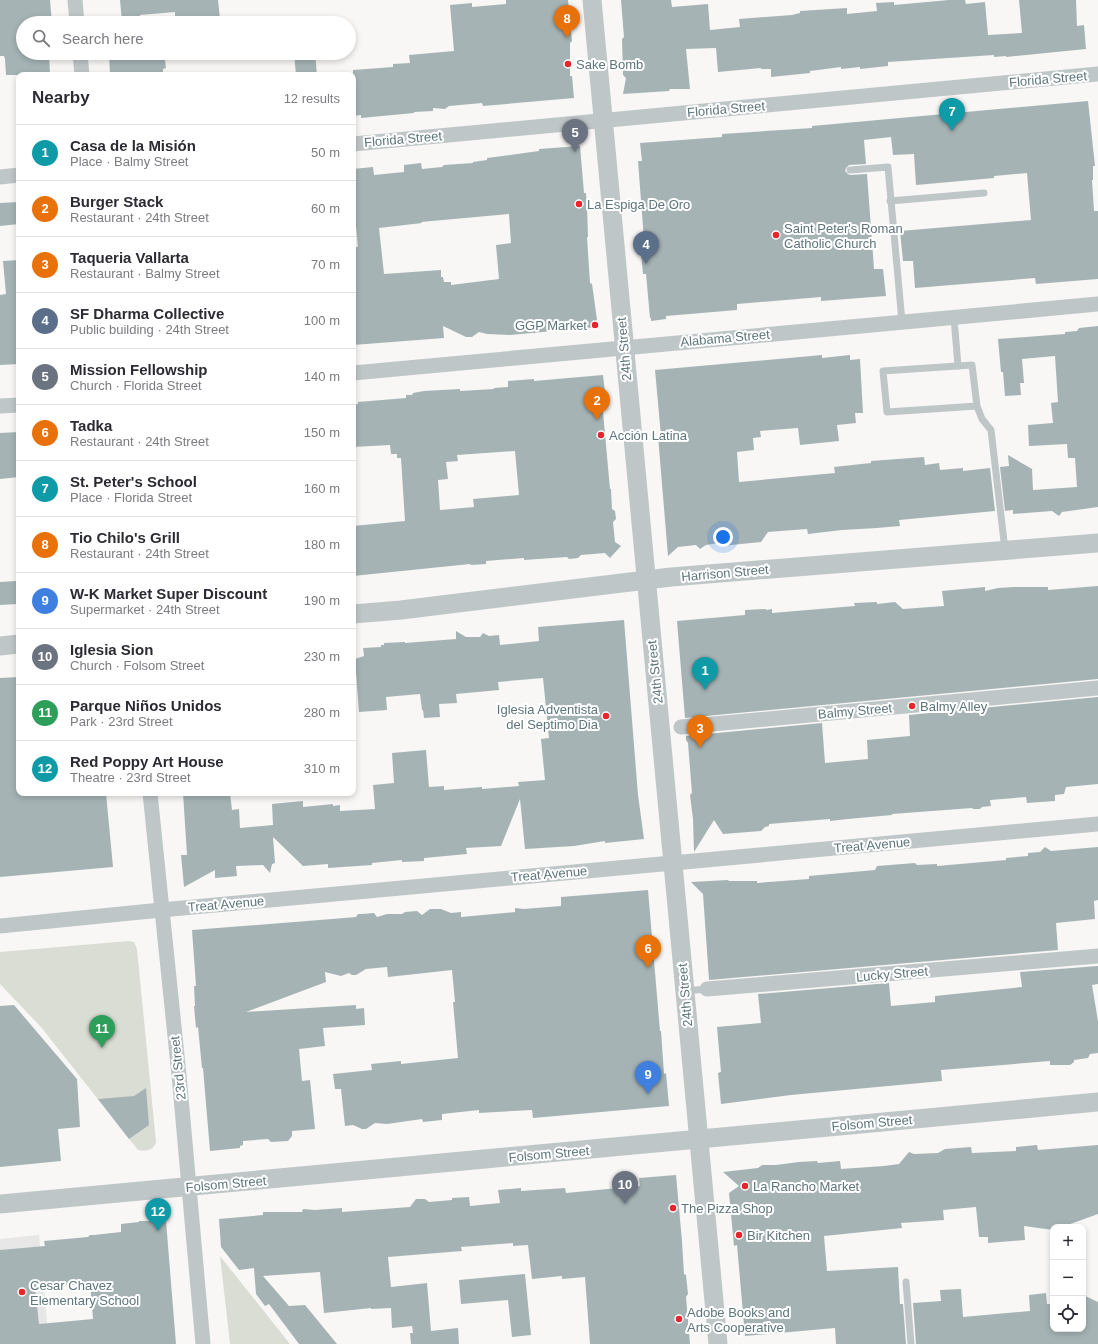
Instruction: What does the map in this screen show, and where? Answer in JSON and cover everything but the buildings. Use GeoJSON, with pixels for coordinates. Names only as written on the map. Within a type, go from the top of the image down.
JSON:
{"type":"FeatureCollection","features":[{"type":"Feature","properties":{"kind":"street"},"geometry":{"type":"LineString","coordinates":[[75,0],[76,16]]}},
{"type":"Feature","properties":{"kind":"street","name":"24th Street"},"geometry":{"type":"LineString","coordinates":[[592,0],[646,580],[671,728],[673,863],[718,1344]]}},
{"type":"Feature","properties":{"kind":"street"},"geometry":{"type":"LineString","coordinates":[[81,60],[82,72]]}},
{"type":"Feature","properties":{"kind":"street","name":"Florida Street"},"geometry":{"type":"LineString","coordinates":[[356,144],[1098,74]]}},
{"type":"Feature","properties":{"kind":"street"},"geometry":{"type":"LineString","coordinates":[[0,177],[16,175]]}},
{"type":"Feature","properties":{"kind":"street","name":"Alabama Street"},"geometry":{"type":"LineString","coordinates":[[356,373],[1098,304]]}},
{"type":"Feature","properties":{"kind":"street"},"geometry":{"type":"LineString","coordinates":[[0,406],[16,405]]}},
{"type":"Feature","properties":{"kind":"street","name":"Harrison Street"},"geometry":{"type":"LineString","coordinates":[[356,614],[401,610],[646,580],[1098,543]]}},
{"type":"Feature","properties":{"kind":"street"},"geometry":{"type":"LineString","coordinates":[[0,646],[16,644]]}},
{"type":"Feature","properties":{"kind":"street","name":"Balmy Street"},"geometry":{"type":"LineString","coordinates":[[671,728],[1098,688]]}},
{"type":"Feature","properties":{"kind":"street","name":"23rd Street"},"geometry":{"type":"LineString","coordinates":[[150,796],[203,1344]]}},
{"type":"Feature","properties":{"kind":"street","name":"Treat Avenue"},"geometry":{"type":"LineString","coordinates":[[0,926],[1098,824]]}},
{"type":"Feature","properties":{"kind":"street","name":"Lucky Street"},"geometry":{"type":"LineString","coordinates":[[707,989],[1098,956]]}},
{"type":"Feature","properties":{"kind":"street","name":"Folsom Street"},"geometry":{"type":"LineString","coordinates":[[0,1204],[188,1188],[1098,1102]]}},
{"type":"Feature","properties":{"kind":"lane"},"geometry":{"type":"LineString","coordinates":[[850,170],[888,167],[902,322]]}},
{"type":"Feature","properties":{"kind":"lane"},"geometry":{"type":"LineString","coordinates":[[890,201],[984,193]]}},
{"type":"Feature","properties":{"kind":"lane"},"geometry":{"type":"LineString","coordinates":[[954,318],[958,366]]}},
{"type":"Feature","properties":{"kind":"lane"},"geometry":{"type":"LineString","coordinates":[[977,406],[887,412],[883,371],[972,365],[977,406],[982,420],[991,430],[1005,550]]}},
{"type":"Feature","properties":{"kind":"lane","name":"Lucky Street"},"geometry":{"type":"LineString","coordinates":[[685,991],[707,989]]}},
{"type":"Feature","properties":{"kind":"lane"},"geometry":{"type":"LineString","coordinates":[[906,1282],[911,1344]]}},
{"type":"Feature","properties":{"kind":"shaded area"},"geometry":{"type":"Polygon","coordinates":[[[129,941],[134,942],[137,949],[156,1142],[152,1149],[144,1151],[138,1150],[41,1027],[0,984],[0,952],[129,941]]]}},
{"type":"Feature","properties":{"kind":"shaded area","name":"Cesar Chavez Elementary School"},"geometry":{"type":"Polygon","coordinates":[[[39,1235],[49,1344],[0,1344],[0,1239],[39,1235]]]}},
{"type":"Feature","properties":{"kind":"shaded area"},"geometry":{"type":"Polygon","coordinates":[[[220,1256],[290,1344],[230,1344],[220,1256]]]}},
{"type":"Feature","properties":{"kind":"place","name":"Tio Chilo's Grill"},"geometry":{"type":"Point","coordinates":[567,38]}},
{"type":"Feature","properties":{"kind":"place","name":"Sake Bomb"},"geometry":{"type":"Point","coordinates":[568,64]}},
{"type":"Feature","properties":{"kind":"place","name":"St. Peter's School"},"geometry":{"type":"Point","coordinates":[952,131]}},
{"type":"Feature","properties":{"kind":"place","name":"Mission Fellowship"},"geometry":{"type":"Point","coordinates":[575,152]}},
{"type":"Feature","properties":{"kind":"place","name":"La Espiga De Oro"},"geometry":{"type":"Point","coordinates":[579,204]}},
{"type":"Feature","properties":{"kind":"place","name":"Saint Peter's Roman Catholic Church"},"geometry":{"type":"Point","coordinates":[776,235]}},
{"type":"Feature","properties":{"kind":"place","name":"SF Dharma Collective"},"geometry":{"type":"Point","coordinates":[646,264]}},
{"type":"Feature","properties":{"kind":"place","name":"GGP Market"},"geometry":{"type":"Point","coordinates":[595,325]}},
{"type":"Feature","properties":{"kind":"place","name":"Burger Stack"},"geometry":{"type":"Point","coordinates":[597,420]}},
{"type":"Feature","properties":{"kind":"place","name":"Acción Latina"},"geometry":{"type":"Point","coordinates":[601,435]}},
{"type":"Feature","properties":{"kind":"place","name":"Casa de la Misión"},"geometry":{"type":"Point","coordinates":[705,690]}},
{"type":"Feature","properties":{"kind":"place","name":"Balmy Alley"},"geometry":{"type":"Point","coordinates":[912,706]}},
{"type":"Feature","properties":{"kind":"place","name":"Iglesia Adventista del Septimo Dia"},"geometry":{"type":"Point","coordinates":[606,716]}},
{"type":"Feature","properties":{"kind":"place","name":"Taqueria Vallarta"},"geometry":{"type":"Point","coordinates":[700,748]}},
{"type":"Feature","properties":{"kind":"place","name":"Tadka"},"geometry":{"type":"Point","coordinates":[648,968]}},
{"type":"Feature","properties":{"kind":"place","name":"Parque Niños Unidos"},"geometry":{"type":"Point","coordinates":[102,1048]}},
{"type":"Feature","properties":{"kind":"place","name":"W-K Market Super Discount"},"geometry":{"type":"Point","coordinates":[648,1094]}},
{"type":"Feature","properties":{"kind":"place","name":"La Rancho Market"},"geometry":{"type":"Point","coordinates":[745,1186]}},
{"type":"Feature","properties":{"kind":"place","name":"Iglesia Sion"},"geometry":{"type":"Point","coordinates":[625,1204]}},
{"type":"Feature","properties":{"kind":"place","name":"The Pizza Shop"},"geometry":{"type":"Point","coordinates":[673,1208]}},
{"type":"Feature","properties":{"kind":"place","name":"Red Poppy Art House"},"geometry":{"type":"Point","coordinates":[158,1231]}},
{"type":"Feature","properties":{"kind":"place","name":"Bir Kitchen"},"geometry":{"type":"Point","coordinates":[739,1235]}},
{"type":"Feature","properties":{"kind":"place","name":"Cesar Chavez Elementary School"},"geometry":{"type":"Point","coordinates":[22,1292]}},
{"type":"Feature","properties":{"kind":"place","name":"Adobe Books and Arts Cooperative"},"geometry":{"type":"Point","coordinates":[679,1319]}}]}
